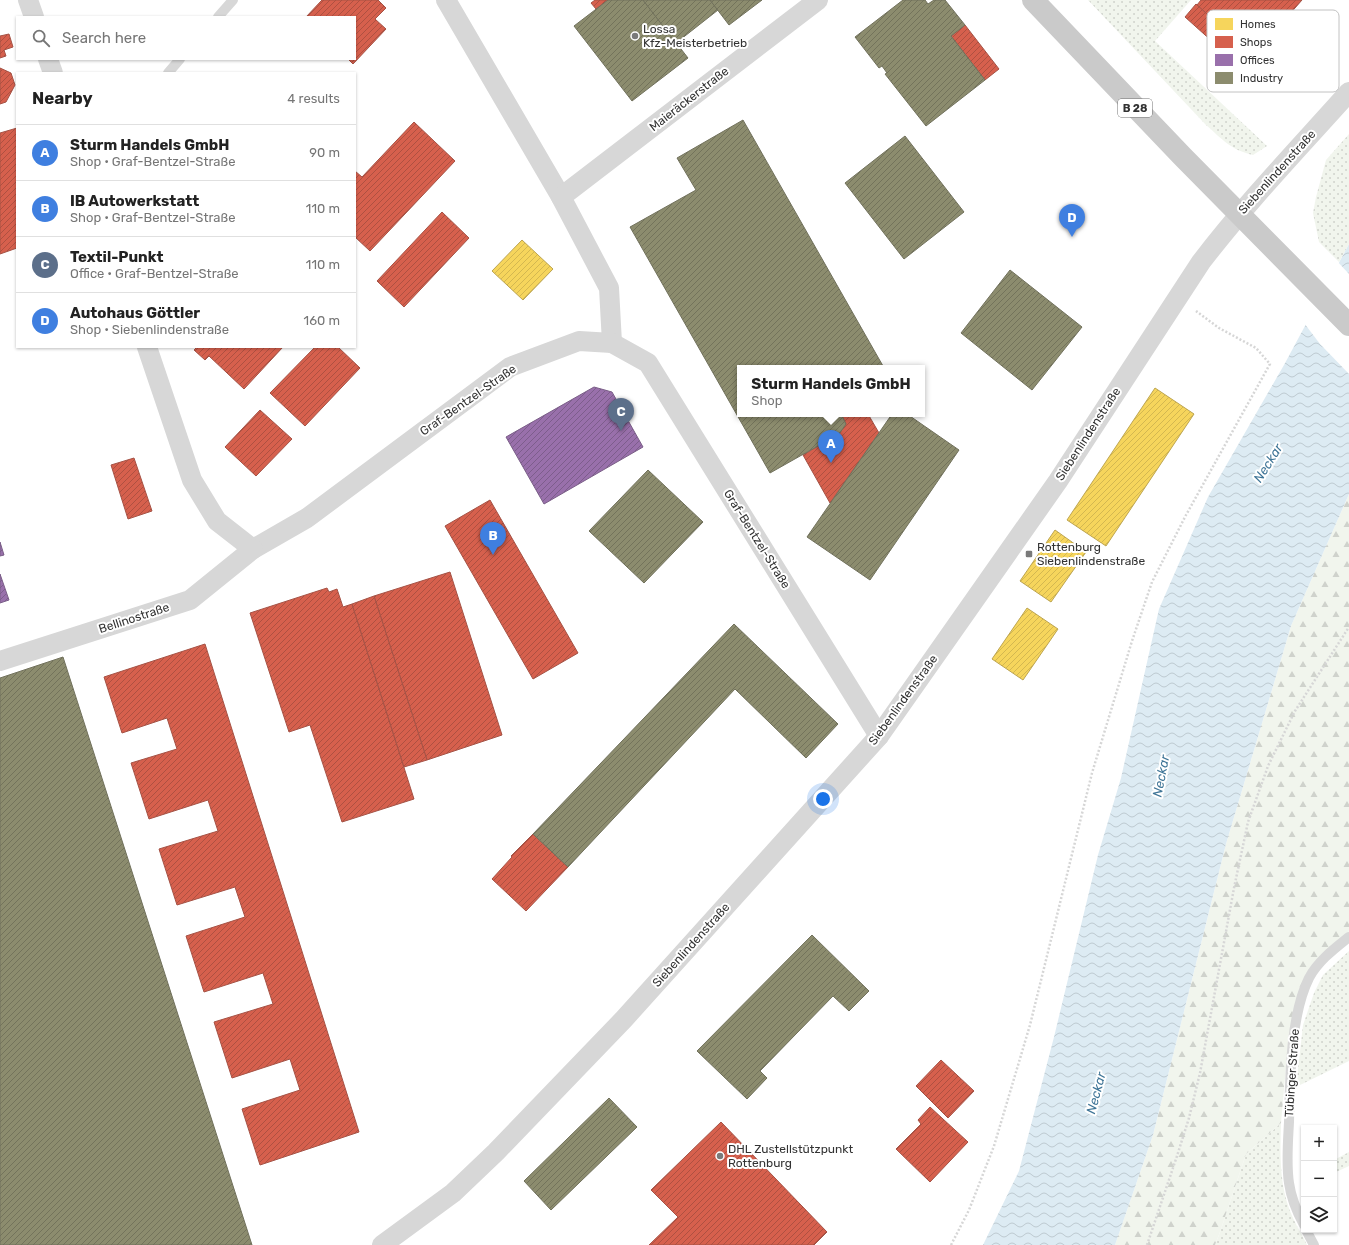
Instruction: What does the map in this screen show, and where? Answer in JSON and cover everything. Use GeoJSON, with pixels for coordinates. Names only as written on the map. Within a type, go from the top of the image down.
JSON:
{"type":"FeatureCollection","features":[{"type":"Feature","properties":{"kind":"main road","name":"B 28"},"geometry":{"type":"LineString","coordinates":[[1033,0],[1177,152],[1349,325]]}},
{"type":"Feature","properties":{"kind":"street"},"geometry":{"type":"LineString","coordinates":[[28,0],[34,16]]}},
{"type":"Feature","properties":{"kind":"street"},"geometry":{"type":"LineString","coordinates":[[446,0],[561,198],[609,288],[612,343]]}},
{"type":"Feature","properties":{"kind":"street","name":"Maieräckerstraße"},"geometry":{"type":"LineString","coordinates":[[561,198],[818,0]]}},
{"type":"Feature","properties":{"kind":"street"},"geometry":{"type":"LineString","coordinates":[[48,60],[53,72]]}},
{"type":"Feature","properties":{"kind":"street","name":"Siebenlindenstraße"},"geometry":{"type":"LineString","coordinates":[[382,1245],[453,1193],[512,1135],[624,1019],[879,736],[1058,481],[1201,262],[1239,214],[1349,92]]}},
{"type":"Feature","properties":{"kind":"street","name":"Graf-Bentzel-Straße"},"geometry":{"type":"LineString","coordinates":[[253,549],[307,518],[510,368],[580,341],[612,343],[648,363],[879,736]]}},
{"type":"Feature","properties":{"kind":"street"},"geometry":{"type":"LineString","coordinates":[[147,348],[192,480],[217,521],[253,549]]}},
{"type":"Feature","properties":{"kind":"street","name":"Bellinostraße"},"geometry":{"type":"LineString","coordinates":[[0,661],[190,600],[253,549]]}},
{"type":"Feature","properties":{"kind":"lane"},"geometry":{"type":"LineString","coordinates":[[219,16],[233,0]]}},
{"type":"Feature","properties":{"kind":"lane"},"geometry":{"type":"LineString","coordinates":[[169,72],[179,60]]}},
{"type":"Feature","properties":{"kind":"lane","name":"Tübinger Straße"},"geometry":{"type":"LineString","coordinates":[[1301,1218],[1292,1199],[1288,1169],[1291,1067],[1294,1029],[1302,998],[1309,979],[1318,964],[1334,948],[1349,937]]}},
{"type":"Feature","properties":{"kind":"lane"},"geometry":{"type":"LineString","coordinates":[[1308,1233],[1314,1245]]}},
{"type":"Feature","properties":{"kind":"path"},"geometry":{"type":"LineString","coordinates":[[951,1245],[969,1210],[996,1138],[1030,1025],[1092,773],[1132,641],[1152,582],[1186,515],[1270,364],[1256,348],[1219,328],[1178,298]]}},
{"type":"Feature","properties":{"kind":"path"},"geometry":{"type":"LineString","coordinates":[[1146,1245],[1189,1118],[1200,1073],[1234,888],[1248,822],[1268,766],[1295,711],[1349,627]]}},
{"type":"Feature","properties":{"kind":"green space"},"geometry":{"type":"Polygon","coordinates":[[[1088,0],[1191,0],[1155,41],[1207,90],[1207,92],[1209,92],[1267,146],[1253,155],[1245,153],[1233,147],[1206,125],[1088,0]]]}},
{"type":"Feature","properties":{"kind":"green space"},"geometry":{"type":"Polygon","coordinates":[[[1349,134],[1349,244],[1339,262],[1319,242],[1313,213],[1326,160],[1349,134]]]}},
{"type":"Feature","properties":{"kind":"green space"},"geometry":{"type":"Polygon","coordinates":[[[1349,494],[1349,935],[1318,967],[1289,1033],[1281,1123],[1246,1154],[1215,1245],[1115,1245],[1153,1135],[1226,844],[1291,626],[1349,494]]]}},
{"type":"Feature","properties":{"kind":"green space"},"geometry":{"type":"Polygon","coordinates":[[[1349,951],[1349,1061],[1296,1087],[1303,1025],[1314,993],[1323,975],[1349,951]]]}},
{"type":"Feature","properties":{"kind":"green space"},"geometry":{"type":"Polygon","coordinates":[[[1281,1123],[1281,1171],[1285,1195],[1288,1207],[1307,1245],[1215,1245],[1246,1154],[1281,1123]]]}},
{"type":"Feature","properties":{"kind":"green space"},"geometry":{"type":"Polygon","coordinates":[[[1349,1152],[1349,1166],[1337,1172],[1337,1158],[1349,1152]]]}},
{"type":"Feature","properties":{"kind":"water","name":"Neckar"},"geometry":{"type":"Polygon","coordinates":[[[1349,244],[1349,494],[1291,626],[1226,844],[1153,1135],[1115,1245],[983,1245],[1019,1171],[1054,1037],[1098,855],[1121,778],[1159,609],[1208,497],[1284,365],[1349,244]]]}},
{"type":"Feature","properties":{"kind":"pier"},"geometry":{"type":"Polygon","coordinates":[[[1337,261],[1349,274],[1349,374],[1320,344],[1304,323],[1337,261]]]}},
{"type":"Feature","properties":{"kind":"building: Homes"},"geometry":{"type":"Polygon","coordinates":[[[522,240],[553,269],[523,300],[492,271],[522,240]]]}},
{"type":"Feature","properties":{"kind":"building: Homes"},"geometry":{"type":"Polygon","coordinates":[[[1155,388],[1194,414],[1106,546],[1067,520],[1155,388]]]}},
{"type":"Feature","properties":{"kind":"building: Homes"},"geometry":{"type":"Polygon","coordinates":[[[1055,530],[1086,552],[1051,602],[1020,581],[1055,530]]]}},
{"type":"Feature","properties":{"kind":"building: Homes"},"geometry":{"type":"Polygon","coordinates":[[[1027,608],[1058,629],[1023,680],[992,659],[1027,608]]]}},
{"type":"Feature","properties":{"kind":"building: Shops"},"geometry":{"type":"Polygon","coordinates":[[[322,0],[378,0],[386,8],[375,19],[386,29],[353,64],[349,60],[356,60],[356,16],[307,16],[322,0]]]}},
{"type":"Feature","properties":{"kind":"building: Shops"},"geometry":{"type":"Polygon","coordinates":[[[595,0],[608,0],[596,9],[591,3],[595,0]]]}},
{"type":"Feature","properties":{"kind":"building: Shops"},"geometry":{"type":"Polygon","coordinates":[[[1201,0],[1302,0],[1293,10],[1207,10],[1207,14],[1197,5],[1201,0]]]}},
{"type":"Feature","properties":{"kind":"building: Shops"},"geometry":{"type":"Polygon","coordinates":[[[1196,4],[1207,14],[1207,37],[1185,17],[1196,4]]]}},
{"type":"Feature","properties":{"kind":"building: Shops"},"geometry":{"type":"Polygon","coordinates":[[[965,25],[999,69],[985,80],[951,36],[965,25]]]}},
{"type":"Feature","properties":{"kind":"building: Shops"},"geometry":{"type":"Polygon","coordinates":[[[9,34],[13,47],[4,50],[6,56],[0,58],[0,36],[9,34]]]}},
{"type":"Feature","properties":{"kind":"building: Shops"},"geometry":{"type":"Polygon","coordinates":[[[0,68],[11,73],[15,85],[6,102],[0,104],[0,68]]]}},
{"type":"Feature","properties":{"kind":"building: Shops"},"geometry":{"type":"Polygon","coordinates":[[[414,122],[455,161],[370,251],[356,238],[356,172],[362,177],[414,122]]]}},
{"type":"Feature","properties":{"kind":"building: Shops"},"geometry":{"type":"Polygon","coordinates":[[[16,128],[16,248],[0,254],[0,133],[16,128]]]}},
{"type":"Feature","properties":{"kind":"building: Shops"},"geometry":{"type":"Polygon","coordinates":[[[442,212],[469,238],[404,307],[377,281],[442,212]]]}},
{"type":"Feature","properties":{"kind":"building: Shops"},"geometry":{"type":"Polygon","coordinates":[[[196,348],[282,348],[244,389],[209,356],[205,360],[194,350],[196,348]]]}},
{"type":"Feature","properties":{"kind":"building: Shops"},"geometry":{"type":"Polygon","coordinates":[[[314,348],[339,348],[360,368],[305,426],[270,393],[314,348]]]}},
{"type":"Feature","properties":{"kind":"building: Shops"},"geometry":{"type":"Polygon","coordinates":[[[260,410],[292,439],[256,476],[225,447],[260,410]]]}},
{"type":"Feature","properties":{"kind":"building: Shops"},"geometry":{"type":"Polygon","coordinates":[[[842,417],[870,417],[879,433],[830,503],[803,455],[839,434],[846,424],[842,417]]]}},
{"type":"Feature","properties":{"kind":"building: Shops"},"geometry":{"type":"Polygon","coordinates":[[[134,458],[152,511],[128,519],[111,465],[134,458]]]}},
{"type":"Feature","properties":{"kind":"building: Shops"},"geometry":{"type":"Polygon","coordinates":[[[490,500],[578,653],[533,679],[445,526],[490,500]]]}},
{"type":"Feature","properties":{"kind":"building: Shops"},"geometry":{"type":"Polygon","coordinates":[[[450,572],[502,735],[427,760],[374,596],[450,572]]]}},
{"type":"Feature","properties":{"kind":"building: Shops"},"geometry":{"type":"Polygon","coordinates":[[[327,588],[329,592],[337,589],[343,607],[352,604],[414,799],[342,822],[310,725],[289,732],[250,613],[327,588]]]}},
{"type":"Feature","properties":{"kind":"building: Shops"},"geometry":{"type":"Polygon","coordinates":[[[374,596],[427,760],[404,767],[352,604],[374,596]]]}},
{"type":"Feature","properties":{"kind":"building: Shops"},"geometry":{"type":"Polygon","coordinates":[[[205,644],[359,1132],[260,1165],[242,1109],[300,1090],[290,1059],[232,1078],[214,1022],[273,1004],[263,973],[204,992],[186,936],[245,917],[235,887],[177,905],[159,849],[218,831],[208,800],[149,819],[131,763],[177,749],[167,718],[122,733],[104,677],[205,644]]]}},
{"type":"Feature","properties":{"kind":"building: Shops"},"geometry":{"type":"Polygon","coordinates":[[[533,834],[568,867],[526,911],[492,879],[512,857],[511,856],[533,834]]]}},
{"type":"Feature","properties":{"kind":"building: Shops"},"geometry":{"type":"Polygon","coordinates":[[[941,1060],[974,1091],[948,1118],[916,1086],[941,1060]]]}},
{"type":"Feature","properties":{"kind":"building: Shops"},"geometry":{"type":"Polygon","coordinates":[[[930,1107],[968,1142],[930,1182],[896,1149],[921,1124],[918,1120],[930,1107]]]}},
{"type":"Feature","properties":{"kind":"building: Shops","name":"DHL Zustellstützpunkt Rottenburg"},"geometry":{"type":"Polygon","coordinates":[[[721,1122],[827,1232],[814,1245],[649,1245],[678,1217],[651,1190],[721,1122]]]}},
{"type":"Feature","properties":{"kind":"building: Offices"},"geometry":{"type":"Polygon","coordinates":[[[594,387],[612,392],[643,447],[544,504],[506,437],[594,387]]]}},
{"type":"Feature","properties":{"kind":"building: Offices"},"geometry":{"type":"Polygon","coordinates":[[[0,542],[4,555],[0,556],[0,542]]]}},
{"type":"Feature","properties":{"kind":"building: Offices"},"geometry":{"type":"Polygon","coordinates":[[[0,574],[9,600],[0,603],[0,574]]]}},
{"type":"Feature","properties":{"kind":"building: Industry"},"geometry":{"type":"Polygon","coordinates":[[[608,0],[643,0],[688,58],[632,101],[574,26],[608,0]]]}},
{"type":"Feature","properties":{"kind":"building: Industry"},"geometry":{"type":"Polygon","coordinates":[[[643,0],[710,0],[718,10],[676,43],[643,0]]]}},
{"type":"Feature","properties":{"kind":"building: Industry"},"geometry":{"type":"Polygon","coordinates":[[[710,0],[762,0],[729,25],[710,0]]]}},
{"type":"Feature","properties":{"kind":"building: Industry"},"geometry":{"type":"Polygon","coordinates":[[[903,0],[925,0],[928,4],[934,0],[945,0],[965,25],[951,36],[985,80],[926,126],[885,74],[887,73],[882,66],[879,68],[855,37],[903,0]]]}},
{"type":"Feature","properties":{"kind":"building: Industry"},"geometry":{"type":"Polygon","coordinates":[[[743,120],[882,365],[737,365],[737,415],[630,227],[696,190],[677,158],[743,120]]]}},
{"type":"Feature","properties":{"kind":"building: Industry"},"geometry":{"type":"Polygon","coordinates":[[[905,136],[964,212],[904,259],[845,183],[905,136]]]}},
{"type":"Feature","properties":{"kind":"building: Industry"},"geometry":{"type":"Polygon","coordinates":[[[1010,270],[1082,327],[1032,390],[961,333],[1010,270]]]}},
{"type":"Feature","properties":{"kind":"building: Industry"},"geometry":{"type":"Polygon","coordinates":[[[738,417],[842,417],[846,424],[839,434],[770,473],[738,417]]]}},
{"type":"Feature","properties":{"kind":"building: Industry"},"geometry":{"type":"Polygon","coordinates":[[[890,417],[911,417],[959,450],[870,580],[807,537],[890,417]]]}},
{"type":"Feature","properties":{"kind":"building: Industry"},"geometry":{"type":"Polygon","coordinates":[[[648,470],[703,522],[644,583],[589,531],[648,470]]]}},
{"type":"Feature","properties":{"kind":"building: Industry"},"geometry":{"type":"Polygon","coordinates":[[[734,624],[838,724],[806,758],[735,689],[568,867],[533,834],[734,624]]]}},
{"type":"Feature","properties":{"kind":"building: Industry"},"geometry":{"type":"Polygon","coordinates":[[[63,657],[252,1245],[0,1245],[0,678],[63,657]]]}},
{"type":"Feature","properties":{"kind":"building: Industry"},"geometry":{"type":"Polygon","coordinates":[[[812,935],[869,991],[849,1011],[833,996],[760,1071],[767,1078],[747,1099],[697,1051],[812,935]]]}},
{"type":"Feature","properties":{"kind":"building: Industry"},"geometry":{"type":"Polygon","coordinates":[[[609,1098],[637,1127],[551,1210],[524,1181],[609,1098]]]}},
{"type":"Feature","properties":{"kind":"place","name":"Lossa Kfz-Meisterbetrieb"},"geometry":{"type":"Point","coordinates":[635,36]}},
{"type":"Feature","properties":{"kind":"place","name":"Autohaus Göttler"},"geometry":{"type":"Point","coordinates":[1072,237]}},
{"type":"Feature","properties":{"kind":"place","name":"Textil-Punkt"},"geometry":{"type":"Point","coordinates":[621,431]}},
{"type":"Feature","properties":{"kind":"place","name":"Sturm Handels GmbH"},"geometry":{"type":"Point","coordinates":[831,463]}},
{"type":"Feature","properties":{"kind":"place","name":"Rottenburg Siebenlindenstraße"},"geometry":{"type":"Point","coordinates":[1029,554]}},
{"type":"Feature","properties":{"kind":"place","name":"IB Autowerkstatt"},"geometry":{"type":"Point","coordinates":[493,555]}},
{"type":"Feature","properties":{"kind":"place","name":"DHL Zustellstützpunkt Rottenburg"},"geometry":{"type":"Point","coordinates":[720,1156]}}]}
